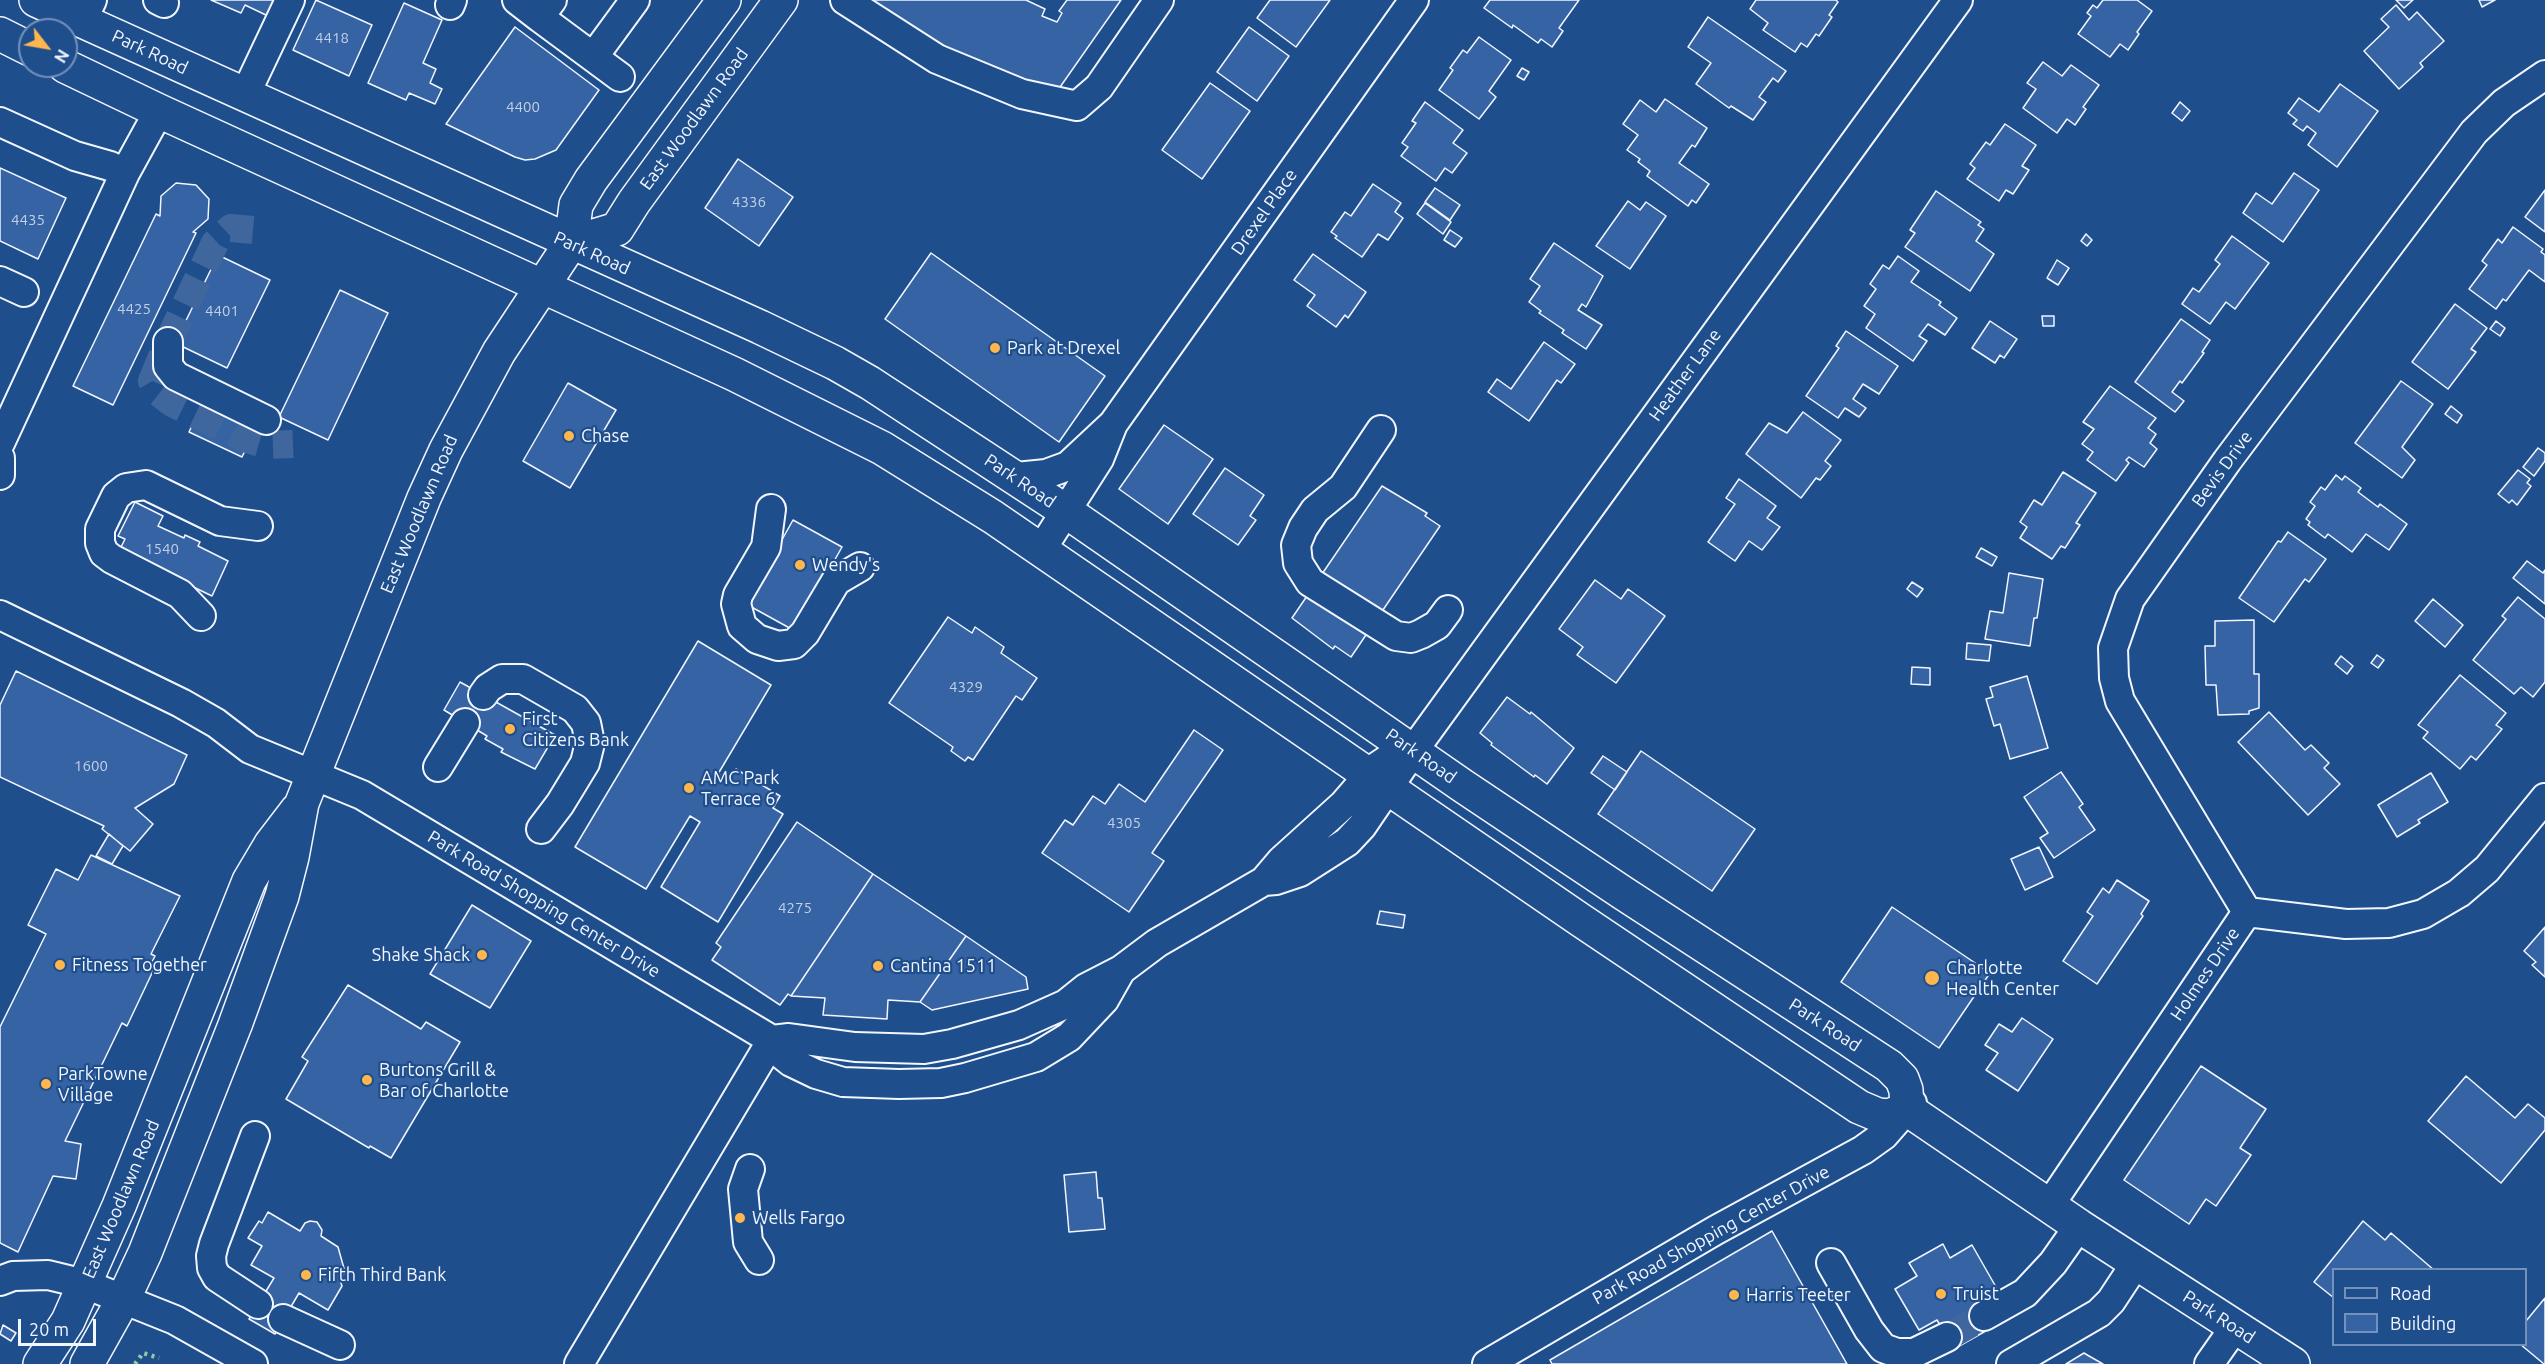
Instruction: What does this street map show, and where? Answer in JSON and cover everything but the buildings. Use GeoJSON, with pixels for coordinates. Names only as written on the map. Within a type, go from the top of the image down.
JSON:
{"type":"FeatureCollection","features":[{"type":"Feature","properties":{"kind":"main road","name":"Park Road"},"geometry":{"type":"LineString","coordinates":[[36,0],[87,10],[244,95],[836,363],[1016,477],[1623,893],[1889,1066],[1902,1079],[1906,1090],[1914,1100],[2049,1206],[2293,1364]]}},
{"type":"Feature","properties":{"kind":"main road","name":"East Woodlawn Road"},"geometry":{"type":"LineString","coordinates":[[571,243],[617,229],[633,202],[781,0]]}},
{"type":"Feature","properties":{"kind":"main road","name":"East Woodlawn Road"},"geometry":{"type":"LineString","coordinates":[[87,1364],[124,1298],[171,1187],[282,896],[308,789],[424,498],[446,450],[484,377],[571,243],[576,205],[591,180],[718,8]]}},
{"type":"Feature","properties":{"kind":"main road"},"geometry":{"type":"LineString","coordinates":[[0,34],[18,43]]}},
{"type":"Feature","properties":{"kind":"main road"},"geometry":{"type":"LineString","coordinates":[[78,72],[543,285],[850,430],[940,483],[1041,550],[1378,782],[1859,1107],[1878,1115],[1889,1116],[1899,1114],[1914,1100]]}},
{"type":"Feature","properties":{"kind":"main road","name":"East Woodlawn Road"},"geometry":{"type":"LineString","coordinates":[[40,1364],[61,1333],[85,1284],[167,1090],[249,881],[308,789]]}},
{"type":"Feature","properties":{"kind":"street"},"geometry":{"type":"LineString","coordinates":[[244,95],[290,0]]}},
{"type":"Feature","properties":{"kind":"street"},"geometry":{"type":"LineString","coordinates":[[517,0],[546,9],[594,56],[620,77]]}},
{"type":"Feature","properties":{"kind":"street"},"geometry":{"type":"LineString","coordinates":[[594,56],[635,0]]}},
{"type":"Feature","properties":{"kind":"street"},"geometry":{"type":"LineString","coordinates":[[845,0],[937,59],[1022,94],[1077,106],[1099,87],[1160,0]]}},
{"type":"Feature","properties":{"kind":"street","name":"Drexel Place"},"geometry":{"type":"LineString","coordinates":[[1016,477],[1046,474],[1068,466],[1113,424],[1414,0]]}},
{"type":"Feature","properties":{"kind":"street","name":"Heather Lane"},"geometry":{"type":"LineString","coordinates":[[1413,751],[1958,0]]}},
{"type":"Feature","properties":{"kind":"street","name":"Bevis Drive"},"geometry":{"type":"LineString","coordinates":[[2247,912],[2120,701],[2114,678],[2113,648],[2130,598],[2227,461],[2474,132],[2504,103],[2545,75]]}},
{"type":"Feature","properties":{"kind":"street"},"geometry":{"type":"LineString","coordinates":[[0,443],[125,173],[159,111]]}},
{"type":"Feature","properties":{"kind":"street"},"geometry":{"type":"LineString","coordinates":[[0,122],[75,156],[125,173]]}},
{"type":"Feature","properties":{"kind":"street"},"geometry":{"type":"LineString","coordinates":[[168,342],[168,366],[176,376],[266,420]]}},
{"type":"Feature","properties":{"kind":"street","name":"Drexel Place"},"geometry":{"type":"LineString","coordinates":[[1041,550],[1099,459],[1113,424]]}},
{"type":"Feature","properties":{"kind":"street"},"geometry":{"type":"LineString","coordinates":[[1381,430],[1343,487],[1315,510],[1303,528],[1296,545],[1298,563],[1310,582],[1396,636],[1411,638],[1420,634],[1437,625],[1448,610]]}},
{"type":"Feature","properties":{"kind":"street"},"geometry":{"type":"LineString","coordinates":[[0,458],[0,475]]}},
{"type":"Feature","properties":{"kind":"street"},"geometry":{"type":"LineString","coordinates":[[201,616],[180,594],[112,559],[105,553],[100,543],[100,529],[116,496],[126,488],[146,485],[220,521],[258,526]]}},
{"type":"Feature","properties":{"kind":"street"},"geometry":{"type":"LineString","coordinates":[[771,510],[766,546],[738,595],[736,604],[742,626],[757,639],[778,646],[794,644],[805,633],[836,581],[860,567]]}},
{"type":"Feature","properties":{"kind":"street","name":"Park Road Shopping Center Drive"},"geometry":{"type":"LineString","coordinates":[[0,615],[181,703],[216,723],[308,789],[362,795],[772,1040],[781,1054],[791,1062],[816,1074],[843,1082],[941,1083],[1036,1057],[1069,1037],[1104,1000],[1121,970]]}},
{"type":"Feature","properties":{"kind":"street"},"geometry":{"type":"LineString","coordinates":[[483,695],[488,688],[502,679],[524,680],[574,709],[586,723],[590,743],[585,763],[560,804],[541,829]]}},
{"type":"Feature","properties":{"kind":"street"},"geometry":{"type":"LineString","coordinates":[[438,767],[465,723]]}},
{"type":"Feature","properties":{"kind":"street","name":"Park Road Shopping Center Drive"},"geometry":{"type":"LineString","coordinates":[[772,1040],[789,1038],[855,1047],[904,1050],[952,1044],[1019,1024],[1055,1010],[1092,985],[1121,970],[1157,943],[1264,881],[1281,861],[1344,804],[1378,782],[1413,751]]}},
{"type":"Feature","properties":{"kind":"street","name":"Holmes Drive"},"geometry":{"type":"LineString","coordinates":[[2049,1206],[2247,912],[2346,924],[2389,923],[2423,914],[2459,893],[2487,869],[2545,798]]}},
{"type":"Feature","properties":{"kind":"street"},"geometry":{"type":"LineString","coordinates":[[579,1364],[772,1040]]}},
{"type":"Feature","properties":{"kind":"street","name":"Park Road Shopping Center Drive"},"geometry":{"type":"LineString","coordinates":[[1486,1364],[1716,1230],[1863,1150],[1884,1135],[1914,1100]]}},
{"type":"Feature","properties":{"kind":"street"},"geometry":{"type":"LineString","coordinates":[[255,1136],[211,1256],[212,1268],[217,1277],[258,1304]]}},
{"type":"Feature","properties":{"kind":"street"},"geometry":{"type":"LineString","coordinates":[[750,1168],[743,1189],[747,1232],[748,1242],[759,1260]]}},
{"type":"Feature","properties":{"kind":"street"},"geometry":{"type":"LineString","coordinates":[[1984,1316],[2025,1293],[2053,1263],[2079,1226]]}},
{"type":"Feature","properties":{"kind":"street"},"geometry":{"type":"LineString","coordinates":[[1831,1263],[1869,1330],[1883,1348],[1897,1353],[1914,1353],[1947,1337]]}},
{"type":"Feature","properties":{"kind":"street"},"geometry":{"type":"LineString","coordinates":[[2011,1364],[2099,1314],[2111,1301],[2136,1263]]}},
{"type":"Feature","properties":{"kind":"street"},"geometry":{"type":"LineString","coordinates":[[0,1281],[13,1276],[48,1275],[85,1284],[175,1320],[253,1364]]}},
{"type":"Feature","properties":{"kind":"street"},"geometry":{"type":"LineString","coordinates":[[284,1320],[339,1345]]}},
{"type":"Feature","properties":{"kind":"street"},"geometry":{"type":"LineString","coordinates":[[2209,1364],[2235,1327]]}},
{"type":"Feature","properties":{"kind":"tunnel"},"geometry":{"type":"LineString","coordinates":[[253,230],[231,228],[215,243],[152,381],[159,393],[172,403],[244,438],[268,445],[293,444]]}},
{"type":"Feature","properties":{"kind":"tunnel"},"geometry":{"type":"LineString","coordinates":[[1947,1337],[1984,1316]]}},
{"type":"Feature","properties":{"kind":"hedge"},"geometry":{"type":"LineString","coordinates":[[135,1364],[143,1353],[159,1358]]}},
{"type":"Feature","properties":{"kind":"place","name":"Park at Drexel"},"geometry":{"type":"Point","coordinates":[995,348]}},
{"type":"Feature","properties":{"kind":"place","name":"Chase"},"geometry":{"type":"Point","coordinates":[569,436]}},
{"type":"Feature","properties":{"kind":"place","name":"Wendy's"},"geometry":{"type":"Point","coordinates":[800,565]}},
{"type":"Feature","properties":{"kind":"place","name":"First Citizens Bank"},"geometry":{"type":"Point","coordinates":[510,729]}},
{"type":"Feature","properties":{"kind":"place","name":"AMC Park Terrace 6"},"geometry":{"type":"Point","coordinates":[689,788]}},
{"type":"Feature","properties":{"kind":"place","name":"Shake Shack"},"geometry":{"type":"Point","coordinates":[482,955]}},
{"type":"Feature","properties":{"kind":"place","name":"Fitness Together"},"geometry":{"type":"Point","coordinates":[60,965]}},
{"type":"Feature","properties":{"kind":"place","name":"Cantina 1511"},"geometry":{"type":"Point","coordinates":[878,966]}},
{"type":"Feature","properties":{"kind":"place","name":"Charlotte Health Center"},"geometry":{"type":"Point","coordinates":[1932,978]}},
{"type":"Feature","properties":{"kind":"place","name":"Burtons Grill & Bar of Charlotte"},"geometry":{"type":"Point","coordinates":[367,1080]}},
{"type":"Feature","properties":{"kind":"place","name":"ParkTowne Village"},"geometry":{"type":"Point","coordinates":[46,1084]}},
{"type":"Feature","properties":{"kind":"place","name":"Wells Fargo"},"geometry":{"type":"Point","coordinates":[740,1218]}},
{"type":"Feature","properties":{"kind":"place","name":"Fifth Third Bank"},"geometry":{"type":"Point","coordinates":[306,1275]}},
{"type":"Feature","properties":{"kind":"place","name":"Truist"},"geometry":{"type":"Point","coordinates":[1941,1294]}},
{"type":"Feature","properties":{"kind":"place","name":"Harris Teeter"},"geometry":{"type":"Point","coordinates":[1734,1295]}}]}
